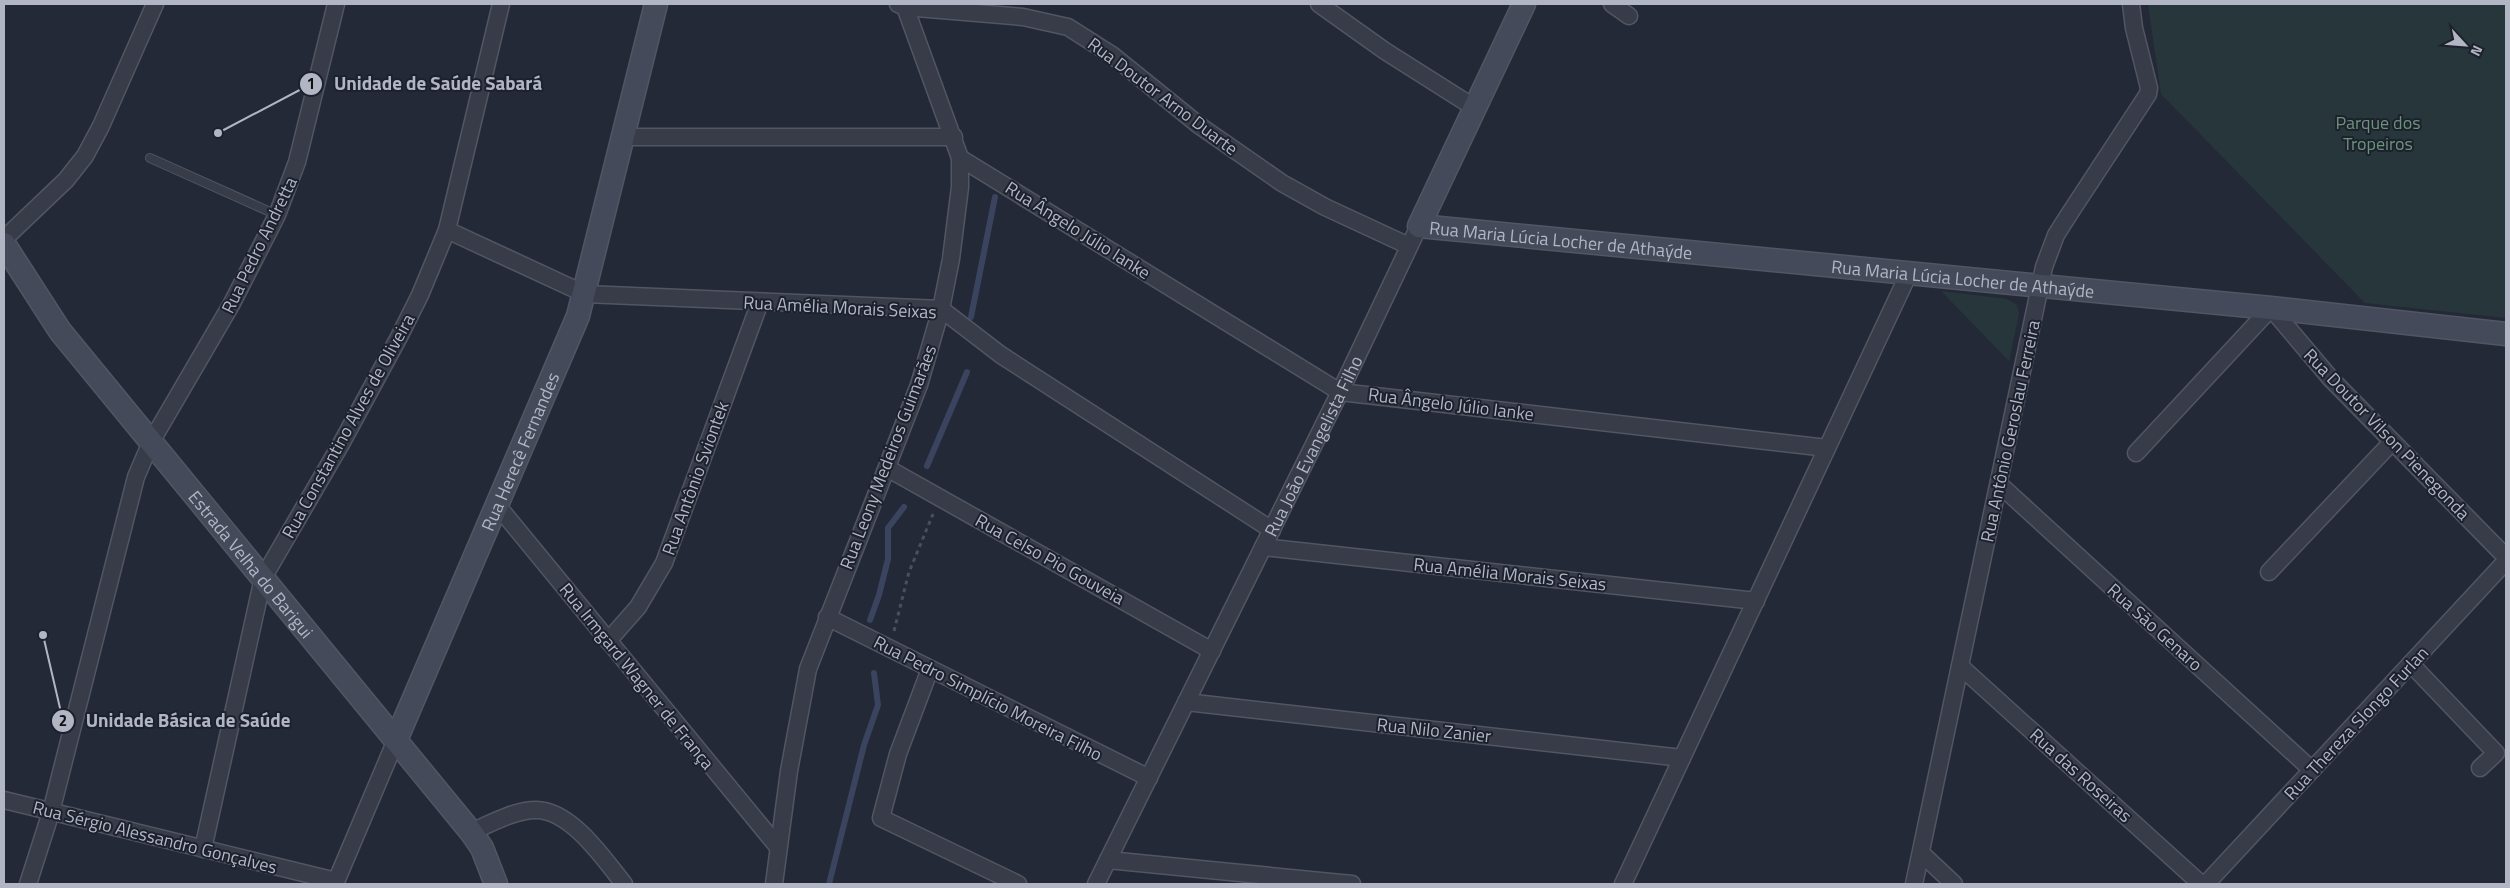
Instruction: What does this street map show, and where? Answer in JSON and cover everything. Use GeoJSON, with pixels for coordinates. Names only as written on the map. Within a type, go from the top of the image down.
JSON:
{"type":"FeatureCollection","features":[{"type":"Feature","properties":{"kind":"street"},"geometry":{"type":"LineString","coordinates":[[4,239],[66,180],[85,156],[101,126],[155,4]]}},
{"type":"Feature","properties":{"kind":"street","name":"Rua Pedro Andretta"},"geometry":{"type":"LineString","coordinates":[[28,884],[51,812],[131,492],[151,442],[235,298],[277,215],[297,162],[336,4]]}},
{"type":"Feature","properties":{"kind":"street","name":"Rua Constantino Alves de Oliveira"},"geometry":{"type":"LineString","coordinates":[[203,849],[263,578],[341,444],[394,345],[420,295],[447,230],[501,4]]}},
{"type":"Feature","properties":{"kind":"street","name":"Rua Herecê Fernandes"},"geometry":{"type":"LineString","coordinates":[[335,883],[570,335],[585,294],[656,4]]}},
{"type":"Feature","properties":{"kind":"street"},"geometry":{"type":"LineString","coordinates":[[1319,4],[1385,51],[1475,108]]}},
{"type":"Feature","properties":{"kind":"street","name":"Rua João Evangelista Filho"},"geometry":{"type":"LineString","coordinates":[[1096,884],[1340,392],[1524,4]]}},
{"type":"Feature","properties":{"kind":"street"},"geometry":{"type":"LineString","coordinates":[[1612,4],[1629,16]]}},
{"type":"Feature","properties":{"kind":"street","name":"Rua Antônio Geroslau Ferreira"},"geometry":{"type":"LineString","coordinates":[[1914,884],[2048,253],[2056,235],[2148,94],[2149,81],[2134,28],[2130,4]]}},
{"type":"Feature","properties":{"kind":"street","name":"Rua Leony Medeiros Guimarães"},"geometry":{"type":"LineString","coordinates":[[774,884],[802,694],[827,617],[919,385],[941,309],[956,224],[960,158],[954,137],[902,5]]}},
{"type":"Feature","properties":{"kind":"street","name":"Rua Doutor Arno Duarte"},"geometry":{"type":"LineString","coordinates":[[902,5],[1023,17],[1068,27],[1112,55],[1200,126],[1282,182],[1325,208],[1409,246]]}},
{"type":"Feature","properties":{"kind":"street"},"geometry":{"type":"LineString","coordinates":[[624,137],[954,137]]}},
{"type":"Feature","properties":{"kind":"street","name":"Rua Ângelo Júlio Ianke"},"geometry":{"type":"LineString","coordinates":[[960,158],[1340,392],[1827,448]]}},
{"type":"Feature","properties":{"kind":"street","name":"Rua Maria Lúcia Locher de Athaýde"},"geometry":{"type":"LineString","coordinates":[[1419,226],[2270,308],[2506,334]]}},
{"type":"Feature","properties":{"kind":"street","name":"Rua Amélia Morais Seixas"},"geometry":{"type":"LineString","coordinates":[[447,230],[585,294],[941,309],[1001,355],[1272,530]]}},
{"type":"Feature","properties":{"kind":"street","name":"Estrada Velha do Barigui"},"geometry":{"type":"LineString","coordinates":[[4,244],[60,331],[471,832],[482,848],[495,882]]}},
{"type":"Feature","properties":{"kind":"street"},"geometry":{"type":"LineString","coordinates":[[1623,884],[1909,273]]}},
{"type":"Feature","properties":{"kind":"street","name":"Rua Antônio Sviontek"},"geometry":{"type":"LineString","coordinates":[[608,641],[638,607],[664,563],[760,302]]}},
{"type":"Feature","properties":{"kind":"street"},"geometry":{"type":"LineString","coordinates":[[2136,452],[2270,308]]}},
{"type":"Feature","properties":{"kind":"street","name":"Rua Doutor Vilson Pienegonda"},"geometry":{"type":"LineString","coordinates":[[2270,308],[2331,379],[2506,559]]}},
{"type":"Feature","properties":{"kind":"street"},"geometry":{"type":"LineString","coordinates":[[2269,572],[2392,442]]}},
{"type":"Feature","properties":{"kind":"street","name":"Rua Celso Pio Gouveia"},"geometry":{"type":"LineString","coordinates":[[887,468],[1212,651]]}},
{"type":"Feature","properties":{"kind":"street","name":"Rua São Genaro"},"geometry":{"type":"LineString","coordinates":[[1998,484],[2312,770]]}},
{"type":"Feature","properties":{"kind":"street","name":"Rua Irmgard Wagner de França"},"geometry":{"type":"LineString","coordinates":[[497,505],[778,847]]}},
{"type":"Feature","properties":{"kind":"street","name":"Rua Amélia Morais Seixas"},"geometry":{"type":"LineString","coordinates":[[1263,547],[1756,600]]}},
{"type":"Feature","properties":{"kind":"street","name":"Rua Thereza Slongo Furlan"},"geometry":{"type":"LineString","coordinates":[[2206,884],[2506,559]]}},
{"type":"Feature","properties":{"kind":"street","name":"Rua Pedro Simplício Moreira Filho"},"geometry":{"type":"LineString","coordinates":[[827,617],[1149,778]]}},
{"type":"Feature","properties":{"kind":"street"},"geometry":{"type":"LineString","coordinates":[[2411,664],[2496,753],[2480,768]]}},
{"type":"Feature","properties":{"kind":"street","name":"Rua das Roseiras"},"geometry":{"type":"LineString","coordinates":[[1960,666],[2201,884]]}},
{"type":"Feature","properties":{"kind":"street"},"geometry":{"type":"LineString","coordinates":[[930,669],[898,754],[881,818],[1018,884]]}},
{"type":"Feature","properties":{"kind":"street","name":"Rua Nilo Zanier"},"geometry":{"type":"LineString","coordinates":[[1186,702],[1682,758]]}},
{"type":"Feature","properties":{"kind":"street","name":"Rua Sérgio Alessandro Gonçalves"},"geometry":{"type":"LineString","coordinates":[[4,800],[335,883]]}},
{"type":"Feature","properties":{"kind":"street"},"geometry":{"type":"LineString","coordinates":[[471,832],[520,812],[535,810],[550,812],[567,821],[585,837],[624,884]]}},
{"type":"Feature","properties":{"kind":"street"},"geometry":{"type":"LineString","coordinates":[[1921,853],[1954,884]]}},
{"type":"Feature","properties":{"kind":"street"},"geometry":{"type":"LineString","coordinates":[[1108,860],[1352,884]]}},
{"type":"Feature","properties":{"kind":"lane"},"geometry":{"type":"LineString","coordinates":[[150,158],[277,215]]}},
{"type":"Feature","properties":{"kind":"path"},"geometry":{"type":"LineString","coordinates":[[889,648],[910,572],[924,533],[941,498]]}},
{"type":"Feature","properties":{"kind":"green space","name":"Parque dos Tropeiros"},"geometry":{"type":"Polygon","coordinates":[[[2148,4],[2506,4],[2506,318],[2365,303],[2161,94],[2148,4]]]}},
{"type":"Feature","properties":{"kind":"green space"},"geometry":{"type":"Polygon","coordinates":[[[1941,291],[2007,299],[2017,305],[2019,314],[2009,361],[1941,291]]]}},
{"type":"Feature","properties":{"kind":"waterway"},"geometry":{"type":"LineString","coordinates":[[971,317],[995,197]]}},
{"type":"Feature","properties":{"kind":"waterway"},"geometry":{"type":"LineString","coordinates":[[927,466],[967,372]]}},
{"type":"Feature","properties":{"kind":"waterway"},"geometry":{"type":"LineString","coordinates":[[870,620],[879,595],[888,559],[888,528],[904,507]]}},
{"type":"Feature","properties":{"kind":"waterway"},"geometry":{"type":"LineString","coordinates":[[829,884],[864,745],[878,705],[874,673]]}},
{"type":"Feature","properties":{"kind":"place","name":"Unidade de Saúde Sabará"},"geometry":{"type":"Point","coordinates":[218,133]}},
{"type":"Feature","properties":{"kind":"place","name":"Unidade Básica de Saúde"},"geometry":{"type":"Point","coordinates":[43,635]}}]}
